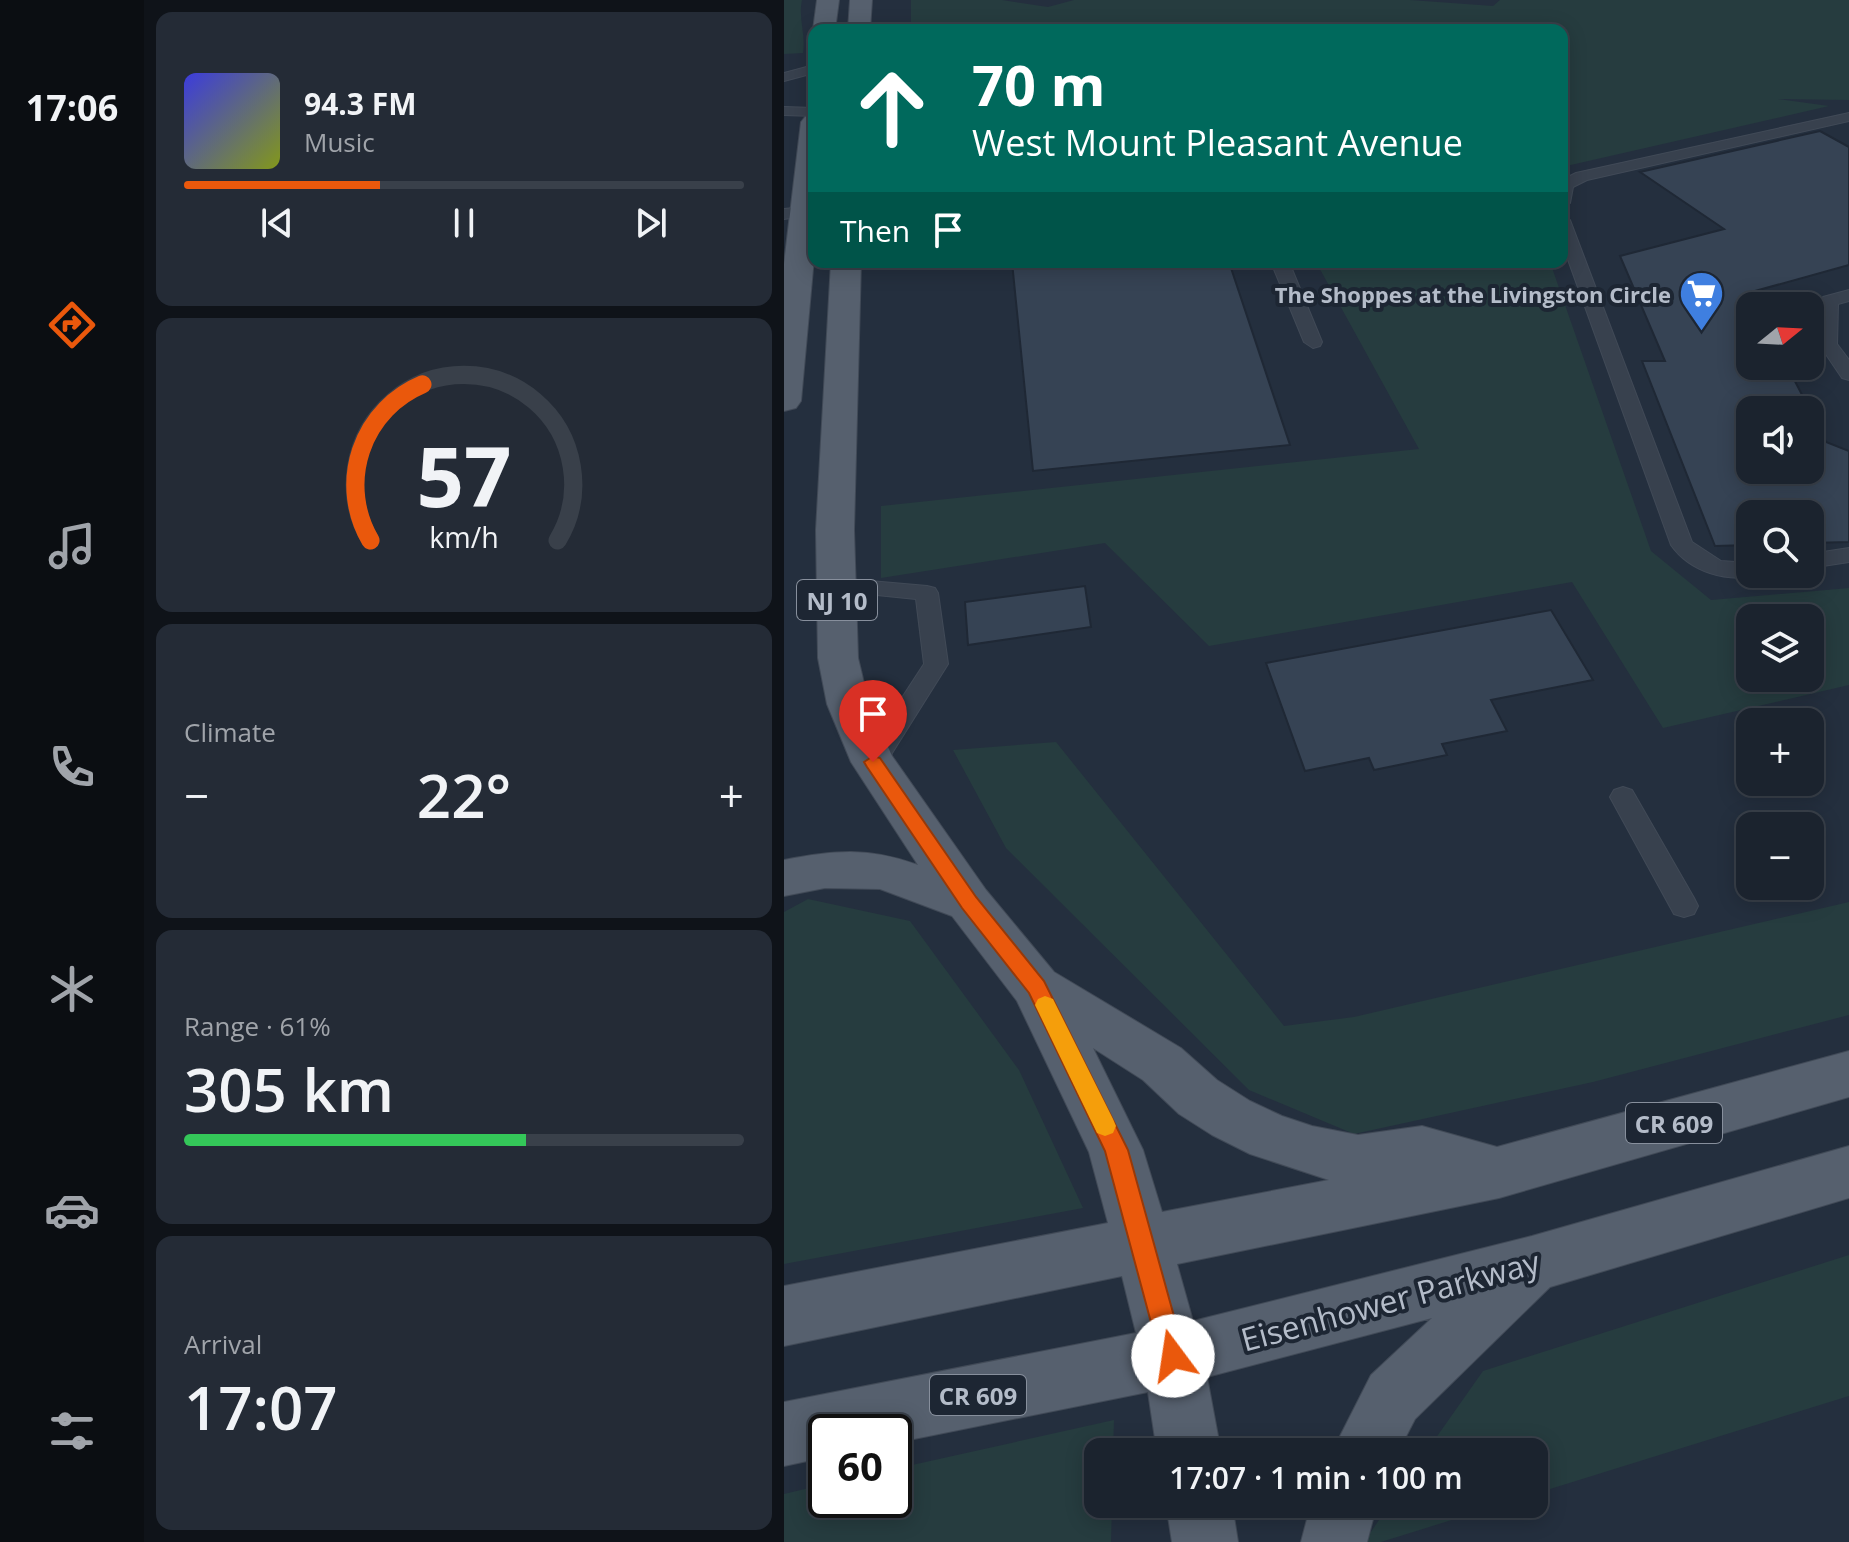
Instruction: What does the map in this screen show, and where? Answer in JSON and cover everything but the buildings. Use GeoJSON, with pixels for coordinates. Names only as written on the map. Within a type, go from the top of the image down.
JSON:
{"type":"FeatureCollection","features":[{"type":"Feature","properties":{"kind":"main road"},"geometry":{"type":"LineString","coordinates":[[825,24],[828,0]]}},
{"type":"Feature","properties":{"kind":"main road"},"geometry":{"type":"LineString","coordinates":[[859,24],[861,0]]}},
{"type":"Feature","properties":{"kind":"main road"},"geometry":{"type":"LineString","coordinates":[[784,401],[794,213],[808,149]]}},
{"type":"Feature","properties":{"kind":"main road","name":"NJ 10"},"geometry":{"type":"LineString","coordinates":[[846,268],[837,420],[836,585],[838,658],[848,704],[873,762],[969,903],[1036,987],[1116,1150],[1144,1242],[1173,1356],[1187,1438]]}},
{"type":"Feature","properties":{"kind":"main road"},"geometry":{"type":"LineString","coordinates":[[784,878],[825,870],[882,871],[969,903]]}},
{"type":"Feature","properties":{"kind":"main road"},"geometry":{"type":"LineString","coordinates":[[1036,987],[1162,1064],[1198,1097],[1269,1137],[1312,1151],[1358,1160],[1422,1151],[1499,1172]]}},
{"type":"Feature","properties":{"kind":"main road","name":"CR 609"},"geometry":{"type":"LineString","coordinates":[[784,1316],[1499,1172],[1849,1074]]}},
{"type":"Feature","properties":{"kind":"main road","name":"Eisenhower Parkway"},"geometry":{"type":"LineString","coordinates":[[784,1434],[1173,1356],[1532,1264],[1849,1172]]}},
{"type":"Feature","properties":{"kind":"main road"},"geometry":{"type":"LineString","coordinates":[[1371,1438],[1393,1397],[1532,1264]]}},
{"type":"Feature","properties":{"kind":"main road"},"geometry":{"type":"LineString","coordinates":[[1201,1518],[1205,1542]]}},
{"type":"Feature","properties":{"kind":"main road"},"geometry":{"type":"LineString","coordinates":[[1334,1542],[1340,1518]]}},
{"type":"Feature","properties":{"kind":"lane"},"geometry":{"type":"LineString","coordinates":[[784,77],[808,71]]}},
{"type":"Feature","properties":{"kind":"lane"},"geometry":{"type":"LineString","coordinates":[[784,111],[808,112]]}},
{"type":"Feature","properties":{"kind":"lane"},"geometry":{"type":"LineString","coordinates":[[1568,183],[1582,176],[1849,117]]}},
{"type":"Feature","properties":{"kind":"lane"},"geometry":{"type":"LineString","coordinates":[[1568,236],[1682,545],[1702,564],[1736,572]]}},
{"type":"Feature","properties":{"kind":"lane"},"geometry":{"type":"LineString","coordinates":[[1282,268],[1313,342]]}},
{"type":"Feature","properties":{"kind":"lane"},"geometry":{"type":"LineString","coordinates":[[1849,295],[1829,301],[1828,344],[1849,374]]}},
{"type":"Feature","properties":{"kind":"lane"},"geometry":{"type":"LineString","coordinates":[[1824,559],[1849,555]]}},
{"type":"Feature","properties":{"kind":"lane"},"geometry":{"type":"LineString","coordinates":[[836,585],[927,593],[936,664],[873,762]]}},
{"type":"Feature","properties":{"kind":"lane"},"geometry":{"type":"LineString","coordinates":[[1623,797],[1684,906]]}},
{"type":"Feature","properties":{"kind":"green space"},"geometry":{"type":"Polygon","coordinates":[[[784,0],[802,0],[803,53],[784,54],[784,0]]]}},
{"type":"Feature","properties":{"kind":"green space"},"geometry":{"type":"Polygon","coordinates":[[[911,0],[1002,0],[1048,7],[1074,0],[1410,0],[1493,6],[1500,0],[1849,0],[1849,100],[1778,99],[1829,106],[1568,166],[1568,24],[911,24],[911,0]]]}},
{"type":"Feature","properties":{"kind":"green space"},"geometry":{"type":"Polygon","coordinates":[[[1319,268],[1552,268],[1651,551],[1711,600],[1849,588],[1849,685],[1824,691],[1824,604],[1736,604],[1736,692],[1819,692],[1750,708],[1736,708],[1736,711],[1663,728],[1572,582],[1209,646],[1105,543],[881,578],[881,506],[1419,449],[1319,268]]]}},
{"type":"Feature","properties":{"kind":"green space"},"geometry":{"type":"Polygon","coordinates":[[[1056,742],[1284,1026],[1354,1017],[1849,902],[1849,1015],[1593,1082],[1354,1134],[1249,1090],[1006,848],[953,750],[1056,742]]]}},
{"type":"Feature","properties":{"kind":"green space"},"geometry":{"type":"Polygon","coordinates":[[[808,899],[910,921],[1019,1070],[1083,1208],[784,1264],[784,912],[808,899]]]}},
{"type":"Feature","properties":{"kind":"green space"},"geometry":{"type":"Polygon","coordinates":[[[1849,1255],[1849,1396],[1548,1490],[1548,1438],[1436,1438],[1483,1371],[1849,1255]]]}},
{"type":"Feature","properties":{"kind":"green space"},"geometry":{"type":"Polygon","coordinates":[[[1114,1420],[1113,1438],[1084,1438],[1084,1518],[1112,1518],[1111,1542],[784,1542],[784,1494],[808,1488],[808,1518],[912,1518],[912,1465],[1114,1420]]]}},
{"type":"Feature","properties":{"kind":"green space"},"geometry":{"type":"Polygon","coordinates":[[[1380,1518],[1458,1518],[1381,1542],[1364,1542],[1380,1518]]]}},
{"type":"Feature","properties":{"kind":"slow traffic"},"geometry":{"type":"LineString","coordinates":[[1045,1005],[1105,1126]]}},
{"type":"Feature","properties":{"kind":"place","name":"The Shoppes at the Livingston Circle"},"geometry":{"type":"Point","coordinates":[1702,333]}},
{"type":"Feature","properties":{"kind":"route"},"geometry":{"type":"LineString","coordinates":[[873,762],[969,903],[1036,987],[1116,1150],[1144,1242],[1173,1356]]}}]}
